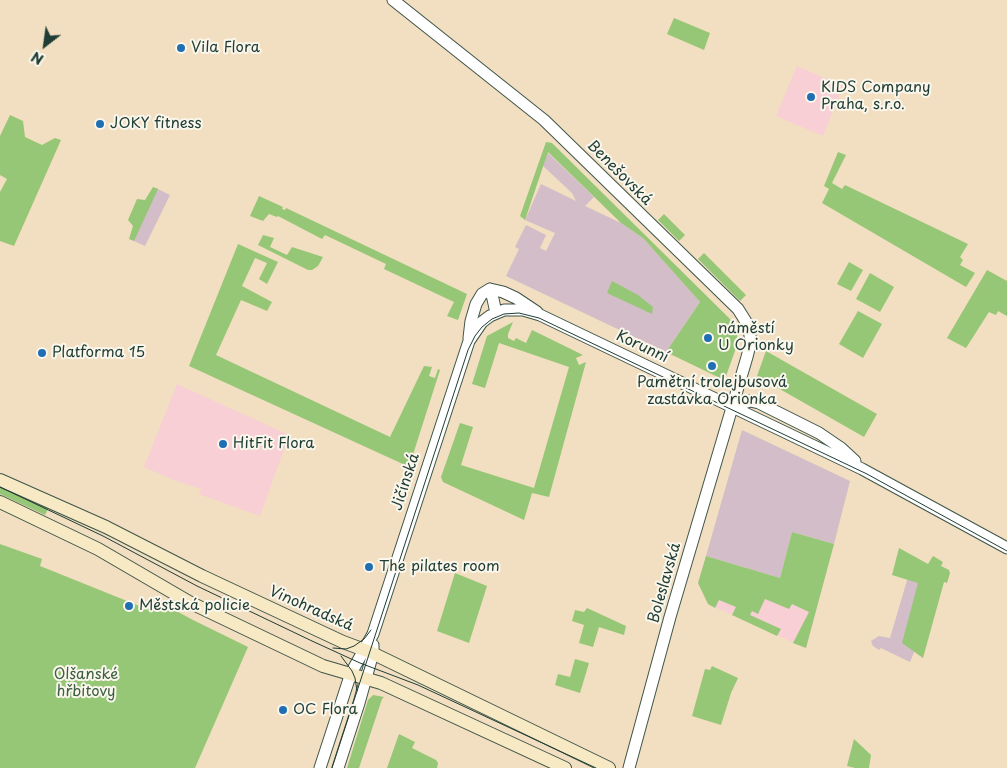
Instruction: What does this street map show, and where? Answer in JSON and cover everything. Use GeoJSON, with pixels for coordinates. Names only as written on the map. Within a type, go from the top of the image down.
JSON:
{"type":"FeatureCollection","features":[{"type":"Feature","properties":{"kind":"main road","name":"Vinohradská"},"geometry":{"type":"LineString","coordinates":[[0,480],[106,528],[202,576],[334,638],[368,651],[609,768]]}},
{"type":"Feature","properties":{"kind":"main road"},"geometry":{"type":"LineString","coordinates":[[0,502],[98,549],[189,602],[323,666],[380,683],[447,712],[565,768]]}},
{"type":"Feature","properties":{"kind":"street","name":"Benešovská"},"geometry":{"type":"LineString","coordinates":[[393,0],[544,120],[738,309],[748,325],[751,341],[732,407]]}},
{"type":"Feature","properties":{"kind":"street","name":"Korunní"},"geometry":{"type":"LineString","coordinates":[[490,289],[516,298],[540,315],[862,469],[1007,548]]}},
{"type":"Feature","properties":{"kind":"street"},"geometry":{"type":"LineString","coordinates":[[490,289],[494,299],[496,314]]}},
{"type":"Feature","properties":{"kind":"street","name":"Jičínská"},"geometry":{"type":"LineString","coordinates":[[338,768],[358,708],[365,678],[368,651],[373,634],[469,341],[471,321],[476,304],[482,294],[490,289]]}},
{"type":"Feature","properties":{"kind":"street","name":"Korunní"},"geometry":{"type":"LineString","coordinates":[[496,314],[513,310],[540,315]]}},
{"type":"Feature","properties":{"kind":"street","name":"Jičínská"},"geometry":{"type":"LineString","coordinates":[[469,341],[478,326],[496,314]]}},
{"type":"Feature","properties":{"kind":"street","name":"Boleslavská"},"geometry":{"type":"LineString","coordinates":[[629,768],[670,618],[732,407]]}},
{"type":"Feature","properties":{"kind":"street","name":"Jičínská"},"geometry":{"type":"LineString","coordinates":[[320,768],[351,673],[368,651]]}},
{"type":"Feature","properties":{"kind":"shaded area","name":"KIDS Company Praha, s.r.o."},"geometry":{"type":"Polygon","coordinates":[[[797,66],[843,86],[823,136],[776,116],[797,66]]]}},
{"type":"Feature","properties":{"kind":"shaded area"},"geometry":{"type":"Polygon","coordinates":[[[547,152],[594,197],[585,206],[621,223],[643,238],[700,302],[666,352],[506,276],[519,249],[515,247],[526,225],[546,235],[540,248],[546,251],[555,233],[525,220],[541,184],[576,201],[572,193],[543,166],[547,152]]]}},
{"type":"Feature","properties":{"kind":"shaded area"},"geometry":{"type":"Polygon","coordinates":[[[156,188],[170,195],[145,246],[132,240],[156,188]]]}},
{"type":"Feature","properties":{"kind":"shaded area"},"geometry":{"type":"Polygon","coordinates":[[[177,384],[289,435],[260,516],[199,494],[201,489],[144,467],[177,384]]]}},
{"type":"Feature","properties":{"kind":"shaded area"},"geometry":{"type":"Polygon","coordinates":[[[742,430],[850,481],[834,544],[792,532],[780,578],[706,556],[742,430]]]}},
{"type":"Feature","properties":{"kind":"shaded area"},"geometry":{"type":"Polygon","coordinates":[[[834,544],[806,648],[708,604],[698,583],[706,556],[779,578],[834,544]]]}},
{"type":"Feature","properties":{"kind":"shaded area"},"geometry":{"type":"Polygon","coordinates":[[[908,577],[919,581],[915,650],[910,662],[881,648],[879,650],[873,646],[871,641],[879,636],[890,638],[908,577]]]}},
{"type":"Feature","properties":{"kind":"green space"},"geometry":{"type":"Polygon","coordinates":[[[674,18],[710,33],[704,50],[667,34],[674,18]]]}},
{"type":"Feature","properties":{"kind":"green space"},"geometry":{"type":"Polygon","coordinates":[[[10,115],[23,121],[25,137],[42,145],[55,138],[61,140],[14,246],[0,241],[0,192],[7,179],[0,175],[0,136],[10,115]]]}},
{"type":"Feature","properties":{"kind":"green space","name":"náměstí U Orionky"},"geometry":{"type":"Polygon","coordinates":[[[546,142],[552,143],[730,319],[737,335],[737,345],[725,379],[666,352],[700,302],[643,238],[621,223],[548,152],[525,220],[520,216],[546,142]]]}},
{"type":"Feature","properties":{"kind":"green space"},"geometry":{"type":"Polygon","coordinates":[[[838,152],[846,155],[832,183],[842,189],[845,185],[968,244],[960,257],[963,260],[960,265],[975,273],[966,287],[822,203],[829,189],[824,186],[838,152]]]}},
{"type":"Feature","properties":{"kind":"green space"},"geometry":{"type":"Polygon","coordinates":[[[153,187],[158,189],[134,241],[129,239],[133,226],[128,220],[137,199],[145,200],[153,187]]]}},
{"type":"Feature","properties":{"kind":"green space"},"geometry":{"type":"Polygon","coordinates":[[[259,196],[283,207],[282,209],[285,210],[286,208],[467,294],[458,320],[447,316],[454,302],[384,269],[386,264],[325,235],[322,239],[278,216],[269,214],[263,221],[250,216],[259,196]]]}},
{"type":"Feature","properties":{"kind":"green space"},"geometry":{"type":"Polygon","coordinates":[[[664,214],[685,235],[679,241],[658,220],[664,214]]]}},
{"type":"Feature","properties":{"kind":"green space"},"geometry":{"type":"Polygon","coordinates":[[[263,235],[274,238],[270,247],[287,255],[292,247],[323,257],[318,266],[308,270],[258,245],[263,235]]]}},
{"type":"Feature","properties":{"kind":"green space"},"geometry":{"type":"Polygon","coordinates":[[[238,244],[278,262],[267,284],[259,279],[267,263],[255,258],[242,286],[272,302],[267,311],[241,300],[216,355],[390,437],[424,366],[432,367],[429,376],[435,378],[438,369],[440,370],[410,464],[405,465],[189,366],[238,244]]]}},
{"type":"Feature","properties":{"kind":"green space"},"geometry":{"type":"Polygon","coordinates":[[[704,253],[746,295],[740,301],[698,259],[704,253]]]}},
{"type":"Feature","properties":{"kind":"green space"},"geometry":{"type":"Polygon","coordinates":[[[849,262],[863,270],[851,291],[837,284],[849,262]]]}},
{"type":"Feature","properties":{"kind":"green space"},"geometry":{"type":"Polygon","coordinates":[[[987,270],[1007,281],[1007,316],[998,311],[996,315],[989,312],[966,348],[947,338],[987,270]]]}},
{"type":"Feature","properties":{"kind":"green space"},"geometry":{"type":"Polygon","coordinates":[[[870,273],[894,287],[880,312],[856,299],[870,273]]]}},
{"type":"Feature","properties":{"kind":"green space"},"geometry":{"type":"Polygon","coordinates":[[[612,281],[638,295],[653,307],[652,314],[607,293],[612,281]]]}},
{"type":"Feature","properties":{"kind":"green space"},"geometry":{"type":"Polygon","coordinates":[[[858,311],[882,324],[863,358],[839,344],[858,311]]]}},
{"type":"Feature","properties":{"kind":"green space"},"geometry":{"type":"Polygon","coordinates":[[[513,322],[508,338],[514,341],[516,338],[526,343],[532,330],[583,355],[576,358],[579,365],[586,362],[549,497],[532,493],[524,520],[443,482],[441,477],[460,423],[473,427],[461,465],[534,488],[569,367],[499,343],[485,388],[472,384],[487,336],[513,322]]]}},
{"type":"Feature","properties":{"kind":"green space"},"geometry":{"type":"Polygon","coordinates":[[[766,351],[877,414],[864,437],[757,376],[766,351]]]}},
{"type":"Feature","properties":{"kind":"green space"},"geometry":{"type":"Polygon","coordinates":[[[0,484],[49,507],[45,515],[0,494],[0,484]]]}},
{"type":"Feature","properties":{"kind":"green space"},"geometry":{"type":"Polygon","coordinates":[[[792,532],[834,544],[806,648],[793,643],[809,612],[792,604],[789,609],[765,599],[758,614],[752,611],[750,615],[781,629],[777,636],[732,615],[736,607],[719,600],[715,608],[708,604],[698,583],[706,556],[780,578],[792,532]]]}},
{"type":"Feature","properties":{"kind":"green space","name":"Olšanské hřbitovy"},"geometry":{"type":"Polygon","coordinates":[[[0,544],[42,559],[40,566],[147,609],[152,598],[248,647],[195,768],[0,768],[0,544]]]}},
{"type":"Feature","properties":{"kind":"green space"},"geometry":{"type":"Polygon","coordinates":[[[899,548],[928,564],[933,556],[943,562],[941,566],[949,570],[950,573],[947,583],[944,582],[923,658],[902,643],[918,583],[892,575],[899,548]]]}},
{"type":"Feature","properties":{"kind":"green space"},"geometry":{"type":"Polygon","coordinates":[[[455,573],[487,586],[469,643],[437,631],[455,573]]]}},
{"type":"Feature","properties":{"kind":"green space"},"geometry":{"type":"Polygon","coordinates":[[[587,608],[626,626],[624,635],[599,627],[593,647],[579,643],[584,625],[572,621],[575,610],[584,612],[587,608]]]}},
{"type":"Feature","properties":{"kind":"green space"},"geometry":{"type":"Polygon","coordinates":[[[575,659],[589,663],[580,693],[555,685],[558,674],[570,677],[575,659]]]}},
{"type":"Feature","properties":{"kind":"green space"},"geometry":{"type":"Polygon","coordinates":[[[712,666],[738,678],[721,725],[692,716],[705,669],[710,670],[712,666]]]}},
{"type":"Feature","properties":{"kind":"green space"},"geometry":{"type":"Polygon","coordinates":[[[373,695],[384,697],[359,768],[347,768],[368,700],[373,695]]]}},
{"type":"Feature","properties":{"kind":"green space"},"geometry":{"type":"Polygon","coordinates":[[[399,734],[415,742],[412,748],[436,760],[438,763],[437,768],[387,768],[399,734]]]}},
{"type":"Feature","properties":{"kind":"green space"},"geometry":{"type":"Polygon","coordinates":[[[854,739],[871,755],[869,768],[847,766],[854,739]]]}},
{"type":"Feature","properties":{"kind":"tram line"},"geometry":{"type":"LineString","coordinates":[[332,768],[468,350],[482,327],[492,319],[504,314],[519,313],[539,318],[867,474],[1007,551]]}},
{"type":"Feature","properties":{"kind":"tram line"},"geometry":{"type":"LineString","coordinates":[[0,487],[103,536],[197,586],[312,641],[360,663],[418,685],[596,768]]}},
{"type":"Feature","properties":{"kind":"tram line"},"geometry":{"type":"LineString","coordinates":[[333,648],[346,649],[354,646],[364,639],[371,630]]}},
{"type":"Feature","properties":{"kind":"tram line"},"geometry":{"type":"LineString","coordinates":[[341,656],[352,671],[357,691]]}},
{"type":"Feature","properties":{"kind":"place","name":"Vila Flora"},"geometry":{"type":"Point","coordinates":[181,48]}},
{"type":"Feature","properties":{"kind":"place","name":"KIDS Company Praha, s.r.o."},"geometry":{"type":"Point","coordinates":[811,97]}},
{"type":"Feature","properties":{"kind":"place","name":"JOKY fitness"},"geometry":{"type":"Point","coordinates":[100,124]}},
{"type":"Feature","properties":{"kind":"place","name":"náměstí U Orionky"},"geometry":{"type":"Point","coordinates":[708,338]}},
{"type":"Feature","properties":{"kind":"place","name":"Platforma 15"},"geometry":{"type":"Point","coordinates":[42,353]}},
{"type":"Feature","properties":{"kind":"place","name":"Pamětní trolejbusová zastávka Orionka"},"geometry":{"type":"Point","coordinates":[712,366]}},
{"type":"Feature","properties":{"kind":"place","name":"HitFit Flora"},"geometry":{"type":"Point","coordinates":[223,444]}},
{"type":"Feature","properties":{"kind":"place","name":"The pilates room"},"geometry":{"type":"Point","coordinates":[369,567]}},
{"type":"Feature","properties":{"kind":"place","name":"Městská policie"},"geometry":{"type":"Point","coordinates":[129,606]}},
{"type":"Feature","properties":{"kind":"place","name":"OC Flora"},"geometry":{"type":"Point","coordinates":[283,710]}}]}
